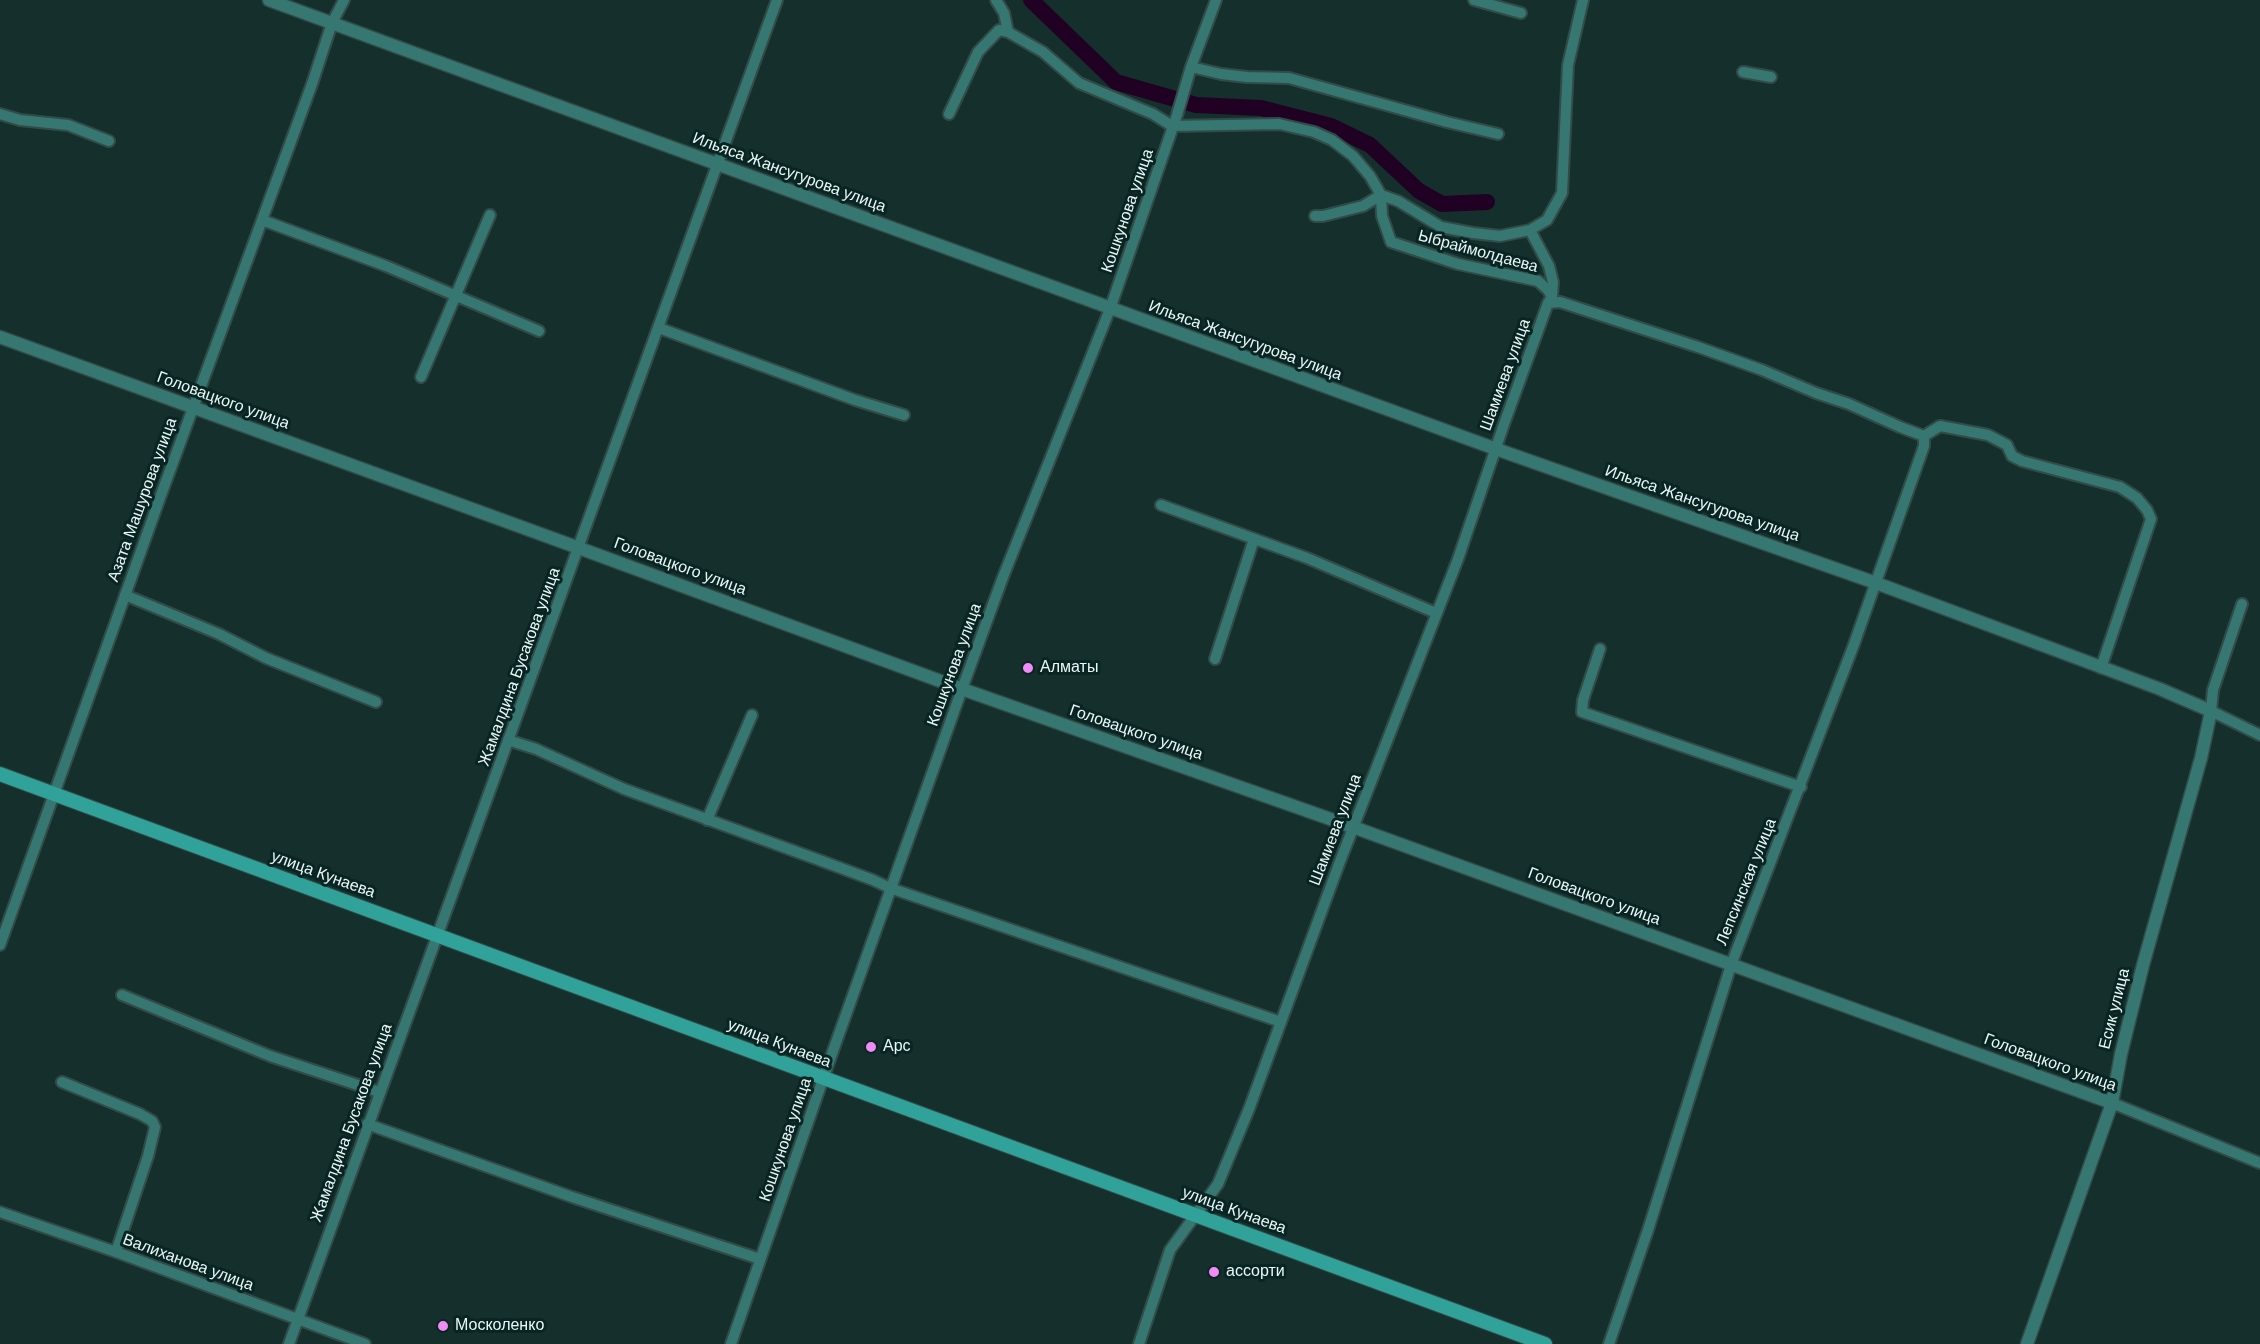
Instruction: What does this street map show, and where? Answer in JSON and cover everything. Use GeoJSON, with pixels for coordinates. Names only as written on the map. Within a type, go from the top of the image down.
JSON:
{"type":"FeatureCollection","features":[{"type":"Feature","properties":{"kind":"main road","name":"улица Кунаева"},"geometry":{"type":"LineString","coordinates":[[0,774],[675,1021],[823,1079],[1545,1344]]}},
{"type":"Feature","properties":{"kind":"street","name":"Ильяса Жансугурова улица"},"geometry":{"type":"LineString","coordinates":[[268,0],[1496,449],[1876,582],[2160,689],[2211,711]]}},
{"type":"Feature","properties":{"kind":"street","name":"Азата Машурова улица"},"geometry":{"type":"LineString","coordinates":[[0,945],[332,23],[344,0]]}},
{"type":"Feature","properties":{"kind":"street","name":"Жамалдина Бусакова улица"},"geometry":{"type":"LineString","coordinates":[[289,1344],[777,0]]}},
{"type":"Feature","properties":{"kind":"street"},"geometry":{"type":"LineString","coordinates":[[996,0],[1004,13],[1008,32]]}},
{"type":"Feature","properties":{"kind":"street","name":"Кошкунова улица"},"geometry":{"type":"LineString","coordinates":[[731,1344],[890,888],[1003,577],[1110,309],[1177,115],[1191,67],[1216,0]]}},
{"type":"Feature","properties":{"kind":"street"},"geometry":{"type":"LineString","coordinates":[[1474,0],[1521,13]]}},
{"type":"Feature","properties":{"kind":"street"},"geometry":{"type":"LineString","coordinates":[[1315,216],[1363,206],[1381,195],[1398,201],[1441,227],[1473,233],[1500,236],[1530,230],[1547,220],[1562,193],[1568,65],[1583,0]]}},
{"type":"Feature","properties":{"kind":"street"},"geometry":{"type":"LineString","coordinates":[[949,114],[978,52],[999,30],[1008,32],[1043,52],[1079,83],[1153,114],[1172,126]]}},
{"type":"Feature","properties":{"kind":"street"},"geometry":{"type":"LineString","coordinates":[[1191,67],[1247,77],[1289,78],[1498,134]]}},
{"type":"Feature","properties":{"kind":"street"},"geometry":{"type":"LineString","coordinates":[[1743,72],[1771,77]]}},
{"type":"Feature","properties":{"kind":"street"},"geometry":{"type":"LineString","coordinates":[[0,114],[20,120],[68,125],[109,141]]}},
{"type":"Feature","properties":{"kind":"street","name":"Ыбраймолдаева"},"geometry":{"type":"LineString","coordinates":[[1172,126],[1280,124],[1314,132],[1332,140],[1353,156],[1370,176],[1381,195],[1382,216],[1391,242],[1458,264],[1538,281],[1548,290],[1550,300]]}},
{"type":"Feature","properties":{"kind":"street"},"geometry":{"type":"LineString","coordinates":[[421,377],[490,215]]}},
{"type":"Feature","properties":{"kind":"street"},"geometry":{"type":"LineString","coordinates":[[262,220],[386,266],[539,331]]}},
{"type":"Feature","properties":{"kind":"street"},"geometry":{"type":"LineString","coordinates":[[1530,230],[1549,266],[1553,282],[1550,300],[1762,370],[1924,436],[1940,426],[1988,435],[2007,444],[2012,456],[2022,461],[2120,487],[2137,498],[2151,519],[2101,668]]}},
{"type":"Feature","properties":{"kind":"street","name":"Шамиева улица"},"geometry":{"type":"LineString","coordinates":[[1139,1344],[1170,1250],[1218,1184],[1227,1166],[1353,827],[1458,559],[1550,300]]}},
{"type":"Feature","properties":{"kind":"street"},"geometry":{"type":"LineString","coordinates":[[659,328],[855,400],[904,415]]}},
{"type":"Feature","properties":{"kind":"street","name":"Головацкого улица"},"geometry":{"type":"LineString","coordinates":[[0,337],[962,689],[1353,827],[2112,1103],[2260,1163]]}},
{"type":"Feature","properties":{"kind":"street","name":"Лепсинская улица"},"geometry":{"type":"LineString","coordinates":[[1609,1344],[1648,1230],[1731,965],[1801,787],[1876,582],[1924,446],[1924,436]]}},
{"type":"Feature","properties":{"kind":"street"},"geometry":{"type":"LineString","coordinates":[[1161,505],[1307,558],[1436,613]]}},
{"type":"Feature","properties":{"kind":"street"},"geometry":{"type":"LineString","coordinates":[[1215,659],[1254,539]]}},
{"type":"Feature","properties":{"kind":"street"},"geometry":{"type":"LineString","coordinates":[[125,595],[219,634],[266,658],[376,702]]}},
{"type":"Feature","properties":{"kind":"street"},"geometry":{"type":"LineString","coordinates":[[2242,604],[2213,690],[2211,711],[2260,735]]}},
{"type":"Feature","properties":{"kind":"street"},"geometry":{"type":"LineString","coordinates":[[1600,650],[1583,700],[1582,712],[1801,787]]}},
{"type":"Feature","properties":{"kind":"street","name":"Есик улица"},"geometry":{"type":"LineString","coordinates":[[2027,1344],[2112,1103],[2140,976],[2201,758],[2211,711]]}},
{"type":"Feature","properties":{"kind":"street"},"geometry":{"type":"LineString","coordinates":[[707,820],[752,715]]}},
{"type":"Feature","properties":{"kind":"street"},"geometry":{"type":"LineString","coordinates":[[508,740],[536,749],[624,789],[890,888],[1281,1022]]}},
{"type":"Feature","properties":{"kind":"street"},"geometry":{"type":"LineString","coordinates":[[122,995],[270,1056],[380,1092]]}},
{"type":"Feature","properties":{"kind":"street"},"geometry":{"type":"LineString","coordinates":[[62,1082],[140,1114],[152,1121],[155,1127],[148,1156],[116,1252]]}},
{"type":"Feature","properties":{"kind":"street"},"geometry":{"type":"LineString","coordinates":[[367,1124],[572,1197],[760,1259]]}},
{"type":"Feature","properties":{"kind":"street","name":"Валиханова улица"},"geometry":{"type":"LineString","coordinates":[[0,1212],[116,1252],[365,1344]]}},
{"type":"Feature","properties":{"kind":"waterway"},"geometry":{"type":"LineString","coordinates":[[1031,0],[1116,82],[1196,105],[1261,108],[1331,126],[1370,145],[1419,191],[1442,204],[1487,202]]}},
{"type":"Feature","properties":{"kind":"place","name":"Алматы"},"geometry":{"type":"Point","coordinates":[1028,668]}},
{"type":"Feature","properties":{"kind":"place","name":"Арс"},"geometry":{"type":"Point","coordinates":[871,1047]}},
{"type":"Feature","properties":{"kind":"place","name":"ассорти"},"geometry":{"type":"Point","coordinates":[1214,1272]}},
{"type":"Feature","properties":{"kind":"place","name":"Москоленко"},"geometry":{"type":"Point","coordinates":[443,1326]}}]}
